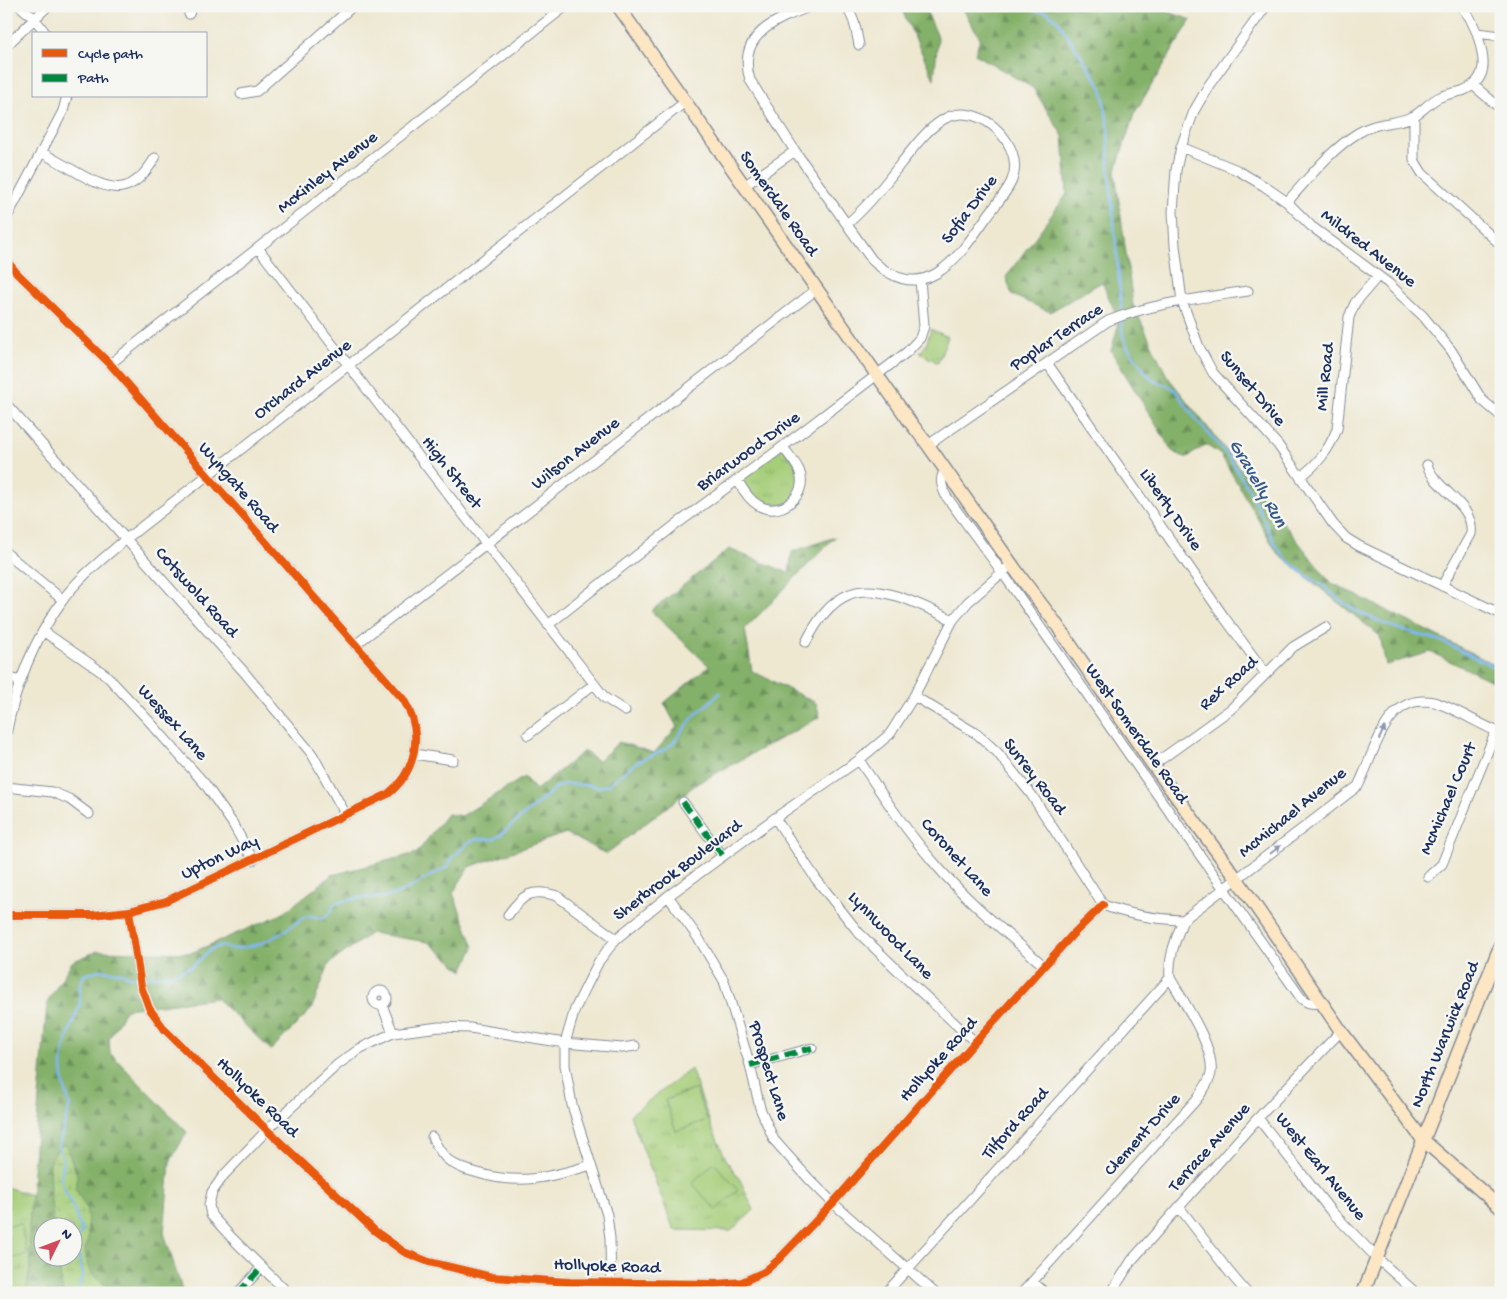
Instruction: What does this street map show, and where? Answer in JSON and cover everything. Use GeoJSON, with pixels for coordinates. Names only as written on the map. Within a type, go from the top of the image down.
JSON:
{"type":"FeatureCollection","features":[{"type":"Feature","properties":{"kind":"main road","name":"Somerdale Road"},"geometry":{"type":"LineString","coordinates":[[618,6],[910,422]]}},
{"type":"Feature","properties":{"kind":"main road","name":"West Somerdale Road"},"geometry":{"type":"LineString","coordinates":[[910,422],[946,470],[1007,568],[1073,647],[1153,765],[1237,879],[1341,1031],[1423,1140],[1501,1208]]}},
{"type":"Feature","properties":{"kind":"main road","name":"North Warwick Road"},"geometry":{"type":"LineString","coordinates":[[1363,1293],[1500,950]]}},
{"type":"Feature","properties":{"kind":"street"},"geometry":{"type":"LineString","coordinates":[[20,6],[35,19],[45,32]]}},
{"type":"Feature","properties":{"kind":"street"},"geometry":{"type":"LineString","coordinates":[[6,46],[48,6]]}},
{"type":"Feature","properties":{"kind":"street"},"geometry":{"type":"LineString","coordinates":[[241,94],[256,92],[353,6]]}},
{"type":"Feature","properties":{"kind":"street","name":"McKinley Avenue"},"geometry":{"type":"LineString","coordinates":[[110,364],[566,6]]}},
{"type":"Feature","properties":{"kind":"street"},"geometry":{"type":"LineString","coordinates":[[812,6],[775,20],[762,31],[754,41],[748,54],[746,67],[750,80],[795,151],[872,260],[885,272],[898,278],[920,280]]}},
{"type":"Feature","properties":{"kind":"street"},"geometry":{"type":"LineString","coordinates":[[846,6],[851,12],[855,23],[859,45]]}},
{"type":"Feature","properties":{"kind":"street","name":"Sunset Drive"},"geometry":{"type":"LineString","coordinates":[[1266,6],[1209,85],[1194,111],[1181,147],[1176,170],[1173,212],[1182,301],[1199,347],[1213,373],[1278,445],[1333,524],[1346,538],[1501,614]]}},
{"type":"Feature","properties":{"kind":"street"},"geometry":{"type":"LineString","coordinates":[[1287,202],[1322,164],[1352,137],[1379,123],[1400,121],[1414,116],[1439,97],[1463,90],[1473,85],[1479,79],[1484,57],[1477,33],[1470,18],[1461,6]]}},
{"type":"Feature","properties":{"kind":"street"},"geometry":{"type":"LineString","coordinates":[[1477,33],[1501,36]]}},
{"type":"Feature","properties":{"kind":"street"},"geometry":{"type":"LineString","coordinates":[[1473,85],[1501,109]]}},
{"type":"Feature","properties":{"kind":"street"},"geometry":{"type":"LineString","coordinates":[[6,219],[63,111],[66,98]]}},
{"type":"Feature","properties":{"kind":"street","name":"Orchard Avenue"},"geometry":{"type":"LineString","coordinates":[[6,735],[10,715],[27,662],[43,631],[62,600],[94,567],[126,539],[685,102]]}},
{"type":"Feature","properties":{"kind":"street","name":"Sofia Drive"},"geometry":{"type":"LineString","coordinates":[[847,224],[859,214],[922,138],[938,123],[948,117],[959,114],[976,116],[990,124],[1010,146],[1014,163],[1012,180],[969,243],[949,264],[935,275],[920,280]]}},
{"type":"Feature","properties":{"kind":"street"},"geometry":{"type":"LineString","coordinates":[[1414,116],[1414,160],[1422,173],[1501,245]]}},
{"type":"Feature","properties":{"kind":"street","name":"Mildred Avenue"},"geometry":{"type":"LineString","coordinates":[[1181,147],[1237,170],[1287,202],[1311,226],[1408,300],[1424,316],[1451,350],[1482,400],[1501,416]]}},
{"type":"Feature","properties":{"kind":"street"},"geometry":{"type":"LineString","coordinates":[[744,186],[795,151]]}},
{"type":"Feature","properties":{"kind":"street"},"geometry":{"type":"LineString","coordinates":[[41,152],[98,184],[111,188],[123,188],[133,183],[149,169],[155,158]]}},
{"type":"Feature","properties":{"kind":"street","name":"High Street"},"geometry":{"type":"LineString","coordinates":[[258,248],[605,698],[625,711]]}},
{"type":"Feature","properties":{"kind":"street","name":"Wyngate Road"},"geometry":{"type":"LineString","coordinates":[[6,260],[110,364],[403,699],[409,709],[415,727],[414,754]]}},
{"type":"Feature","properties":{"kind":"street","name":"Mill Road"},"geometry":{"type":"LineString","coordinates":[[1300,477],[1320,460],[1332,444],[1337,430],[1349,317],[1355,303],[1378,276]]}},
{"type":"Feature","properties":{"kind":"street","name":"Briarwood Drive"},"geometry":{"type":"LineString","coordinates":[[548,625],[674,526],[738,481],[907,352],[920,338],[924,326],[920,280]]}},
{"type":"Feature","properties":{"kind":"street","name":"Wilson Avenue"},"geometry":{"type":"LineString","coordinates":[[356,645],[817,289]]}},
{"type":"Feature","properties":{"kind":"street","name":"Poplar Terrace"},"geometry":{"type":"LineString","coordinates":[[928,445],[1108,321],[1126,314],[1182,301],[1248,292]]}},
{"type":"Feature","properties":{"kind":"street","name":"Liberty Drive"},"geometry":{"type":"LineString","coordinates":[[1047,363],[1224,617],[1266,674]]}},
{"type":"Feature","properties":{"kind":"street","name":"Cotswold Road"},"geometry":{"type":"LineString","coordinates":[[6,404],[244,672],[312,754],[346,816]]}},
{"type":"Feature","properties":{"kind":"street"},"geometry":{"type":"LineString","coordinates":[[738,481],[748,497],[763,508],[776,510],[789,504],[800,491],[800,472],[783,447]]}},
{"type":"Feature","properties":{"kind":"street"},"geometry":{"type":"LineString","coordinates":[[1427,465],[1437,483],[1461,506],[1472,524],[1472,534],[1442,586]]}},
{"type":"Feature","properties":{"kind":"street"},"geometry":{"type":"LineString","coordinates":[[6,553],[62,600]]}},
{"type":"Feature","properties":{"kind":"street","name":"Sherbrook Boulevard"},"geometry":{"type":"LineString","coordinates":[[611,1293],[610,1238],[607,1215],[572,1105],[565,1065],[565,1042],[575,1009],[599,961],[616,940],[668,896],[859,760],[890,734],[914,696],[953,620],[968,602],[1007,568]]}},
{"type":"Feature","properties":{"kind":"street","name":"West Somerdale Road"},"geometry":{"type":"LineString","coordinates":[[1007,568],[1136,766],[1225,888],[1301,998],[1312,1004],[1322,1003]]}},
{"type":"Feature","properties":{"kind":"street"},"geometry":{"type":"LineString","coordinates":[[806,642],[818,620],[834,604],[850,594],[867,591],[919,604],[953,620]]}},
{"type":"Feature","properties":{"kind":"street","name":"Rex Road"},"geometry":{"type":"LineString","coordinates":[[1153,765],[1231,709],[1293,647],[1326,627]]}},
{"type":"Feature","properties":{"kind":"street","name":"Wessex Lane"},"geometry":{"type":"LineString","coordinates":[[43,631],[106,675],[149,721],[205,784],[233,824],[253,860]]}},
{"type":"Feature","properties":{"kind":"street"},"geometry":{"type":"LineString","coordinates":[[6,677],[21,681]]}},
{"type":"Feature","properties":{"kind":"street"},"geometry":{"type":"LineString","coordinates":[[528,735],[594,684]]}},
{"type":"Feature","properties":{"kind":"street","name":"Surrey Road"},"geometry":{"type":"LineString","coordinates":[[914,696],[977,734],[997,752],[1031,794],[1104,905]]}},
{"type":"Feature","properties":{"kind":"street","name":"McMichael Avenue"},"geometry":{"type":"LineString","coordinates":[[1183,920],[1358,786],[1367,770],[1383,730],[1392,716],[1404,706],[1416,702],[1432,701],[1499,732]]}},
{"type":"Feature","properties":{"kind":"street","name":"McMichael Court"},"geometry":{"type":"LineString","coordinates":[[1428,877],[1442,864],[1499,732]]}},
{"type":"Feature","properties":{"kind":"street"},"geometry":{"type":"LineString","coordinates":[[414,754],[453,760]]}},
{"type":"Feature","properties":{"kind":"street","name":"Upton Way"},"geometry":{"type":"LineString","coordinates":[[6,914],[93,915],[129,911],[166,901],[346,816],[388,794],[406,776],[414,754]]}},
{"type":"Feature","properties":{"kind":"street","name":"Coronet Lane"},"geometry":{"type":"LineString","coordinates":[[859,760],[897,817],[936,865],[979,908],[1044,966]]}},
{"type":"Feature","properties":{"kind":"street"},"geometry":{"type":"LineString","coordinates":[[6,787],[52,792],[69,799],[89,814]]}},
{"type":"Feature","properties":{"kind":"street"},"geometry":{"type":"LineString","coordinates":[[683,802],[723,856]]}},
{"type":"Feature","properties":{"kind":"street","name":"Lynnwood Lane"},"geometry":{"type":"LineString","coordinates":[[775,818],[816,879],[859,933],[975,1042]]}},
{"type":"Feature","properties":{"kind":"street"},"geometry":{"type":"LineString","coordinates":[[508,915],[516,903],[533,892],[547,893],[557,896],[616,940]]}},
{"type":"Feature","properties":{"kind":"street","name":"Prospect Lane"},"geometry":{"type":"LineString","coordinates":[[668,896],[699,939],[724,981],[750,1065],[760,1108],[774,1140],[809,1180],[936,1293]]}},
{"type":"Feature","properties":{"kind":"street"},"geometry":{"type":"LineString","coordinates":[[1104,905],[1120,912],[1153,918],[1183,920],[1171,957],[1169,966],[1170,978]]}},
{"type":"Feature","properties":{"kind":"street","name":"Hollyoke Road"},"geometry":{"type":"LineString","coordinates":[[129,911],[141,986],[149,1008],[165,1030],[267,1130],[375,1231],[404,1252],[429,1262],[492,1277],[612,1283],[715,1284],[742,1282],[764,1272],[833,1202],[1073,934],[1104,905]]}},
{"type":"Feature","properties":{"kind":"street","name":"Tilford Road"},"geometry":{"type":"LineString","coordinates":[[886,1293],[1170,978]]}},
{"type":"Feature","properties":{"kind":"street","name":"Clement Drive"},"geometry":{"type":"LineString","coordinates":[[1022,1293],[1196,1100],[1206,1085],[1211,1073],[1211,1059],[1206,1043],[1170,978]]}},
{"type":"Feature","properties":{"kind":"street"},"geometry":{"type":"LineString","coordinates":[[382,1005],[393,1033]]}},
{"type":"Feature","properties":{"kind":"street"},"geometry":{"type":"LineString","coordinates":[[288,1293],[261,1268],[211,1215],[209,1205],[212,1192],[224,1175],[267,1130],[337,1065],[361,1048],[393,1033],[439,1027],[470,1028],[622,1048],[635,1046]]}},
{"type":"Feature","properties":{"kind":"street","name":"Terrace Avenue"},"geometry":{"type":"LineString","coordinates":[[1111,1293],[1132,1260],[1258,1118],[1341,1031]]}},
{"type":"Feature","properties":{"kind":"street"},"geometry":{"type":"LineString","coordinates":[[750,1065],[812,1048]]}},
{"type":"Feature","properties":{"kind":"street","name":"West Earl Avenue"},"geometry":{"type":"LineString","coordinates":[[1258,1118],[1330,1210],[1377,1258],[1416,1293]]}},
{"type":"Feature","properties":{"kind":"street"},"geometry":{"type":"LineString","coordinates":[[432,1137],[446,1158],[461,1168],[490,1177],[517,1181],[546,1178],[591,1165]]}},
{"type":"Feature","properties":{"kind":"street"},"geometry":{"type":"LineString","coordinates":[[1179,1207],[1247,1293]]}},
{"type":"Feature","properties":{"kind":"street"},"geometry":{"type":"LineString","coordinates":[[238,1293],[261,1268]]}},
{"type":"Feature","properties":{"kind":"street"},"geometry":{"type":"LineString","coordinates":[[1033,1282],[1044,1293]]}},
{"type":"Feature","properties":{"kind":"green space"},"geometry":{"type":"Polygon","coordinates":[[[900,6],[924,6],[938,37],[934,79],[900,6]]]}},
{"type":"Feature","properties":{"kind":"green space"},"geometry":{"type":"Polygon","coordinates":[[[961,6],[1152,6],[1191,20],[1134,114],[1115,173],[1133,305],[1167,376],[1330,582],[1501,668],[1501,685],[1430,652],[1386,665],[1380,636],[1278,554],[1221,455],[1206,445],[1186,458],[1172,451],[1111,351],[1118,326],[1115,312],[1102,282],[1050,312],[1012,295],[1006,277],[1067,194],[1063,136],[1033,88],[975,54],[980,38],[961,6]]]}},
{"type":"Feature","properties":{"kind":"green space"},"geometry":{"type":"Polygon","coordinates":[[[931,329],[948,337],[938,363],[920,353],[926,345],[931,329]]]}},
{"type":"Feature","properties":{"kind":"green space"},"geometry":{"type":"Polygon","coordinates":[[[783,447],[796,465],[801,484],[789,504],[763,507],[738,481],[783,447]]]}},
{"type":"Feature","properties":{"kind":"green space"},"geometry":{"type":"Polygon","coordinates":[[[835,537],[745,629],[752,671],[816,703],[820,717],[698,783],[606,854],[566,833],[469,867],[453,893],[474,947],[463,971],[428,942],[371,933],[329,964],[311,1010],[271,1050],[216,998],[126,1009],[109,1038],[110,1053],[187,1132],[170,1162],[164,1233],[183,1293],[26,1293],[30,1267],[29,1225],[47,1003],[72,962],[97,951],[191,953],[282,914],[332,875],[417,853],[447,814],[462,816],[524,777],[536,790],[584,751],[598,761],[619,742],[654,753],[677,727],[664,703],[709,666],[651,611],[729,549],[789,573],[792,552],[835,537]]]}},
{"type":"Feature","properties":{"kind":"green space"},"geometry":{"type":"Polygon","coordinates":[[[691,1069],[712,1128],[727,1161],[740,1180],[754,1210],[731,1231],[674,1230],[630,1115],[691,1069]]]}},
{"type":"Feature","properties":{"kind":"green space"},"geometry":{"type":"Polygon","coordinates":[[[696,1089],[707,1120],[676,1131],[665,1100],[696,1089]]]}},
{"type":"Feature","properties":{"kind":"green space"},"geometry":{"type":"Polygon","coordinates":[[[62,1145],[66,1145],[78,1178],[75,1188],[87,1209],[88,1239],[85,1252],[89,1270],[114,1293],[63,1293],[59,1266],[82,1266],[82,1216],[53,1216],[50,1167],[54,1155],[62,1145]]]}},
{"type":"Feature","properties":{"kind":"green space"},"geometry":{"type":"Polygon","coordinates":[[[714,1163],[738,1190],[716,1210],[692,1183],[714,1163]]]}},
{"type":"Feature","properties":{"kind":"green space"},"geometry":{"type":"Polygon","coordinates":[[[6,1187],[31,1195],[29,1225],[30,1267],[26,1293],[6,1293],[6,1187]]]}},
{"type":"Feature","properties":{"kind":"green space"},"geometry":{"type":"Polygon","coordinates":[[[21,1223],[27,1255],[12,1258],[6,1226],[21,1223]]]}},
{"type":"Feature","properties":{"kind":"waterway","name":"Gravelly Run"},"geometry":{"type":"LineString","coordinates":[[1030,6],[1035,11],[1047,12],[1058,21],[1102,88],[1108,126],[1109,166],[1122,314]]}},
{"type":"Feature","properties":{"kind":"waterway","name":"Gravelly Run"},"geometry":{"type":"LineString","coordinates":[[1121,320],[1123,336],[1127,346],[1146,373],[1154,381],[1175,390],[1199,423],[1229,457],[1252,495],[1277,548],[1288,561],[1356,611],[1390,626],[1441,641],[1501,670]]}},
{"type":"Feature","properties":{"kind":"waterway"},"geometry":{"type":"LineString","coordinates":[[77,1293],[83,1275],[75,1241],[82,1232],[61,1178],[64,1160],[58,1147],[70,1106],[63,1082],[63,1052],[80,1005],[80,983],[84,975],[99,970],[118,972],[131,977],[173,974],[191,967],[213,948],[220,946],[233,949],[260,944],[280,934],[306,916],[322,919],[330,913],[338,902],[361,898],[386,897],[402,892],[447,867],[454,856],[468,843],[476,839],[494,839],[499,836],[557,787],[566,784],[599,787],[608,785],[637,762],[664,750],[673,743],[695,715],[720,693]]}},
{"type":"Feature","properties":{"kind":"marked path"},"geometry":{"type":"LineString","coordinates":[[683,802],[723,856]]}},
{"type":"Feature","properties":{"kind":"marked path"},"geometry":{"type":"LineString","coordinates":[[750,1065],[812,1048]]}},
{"type":"Feature","properties":{"kind":"marked path"},"geometry":{"type":"LineString","coordinates":[[238,1293],[261,1268]]}},
{"type":"Feature","properties":{"kind":"cycle path"},"geometry":{"type":"LineString","coordinates":[[6,260],[110,364],[403,699],[410,711],[415,737],[414,750],[406,774],[388,794],[166,901],[129,911],[93,915],[6,915]]}},
{"type":"Feature","properties":{"kind":"cycle path"},"geometry":{"type":"LineString","coordinates":[[129,911],[141,986],[149,1008],[165,1030],[267,1130],[375,1231],[404,1252],[429,1262],[492,1277],[570,1282],[715,1284],[742,1282],[764,1272],[778,1260],[833,1203],[1073,934],[1103,905]]}}]}
